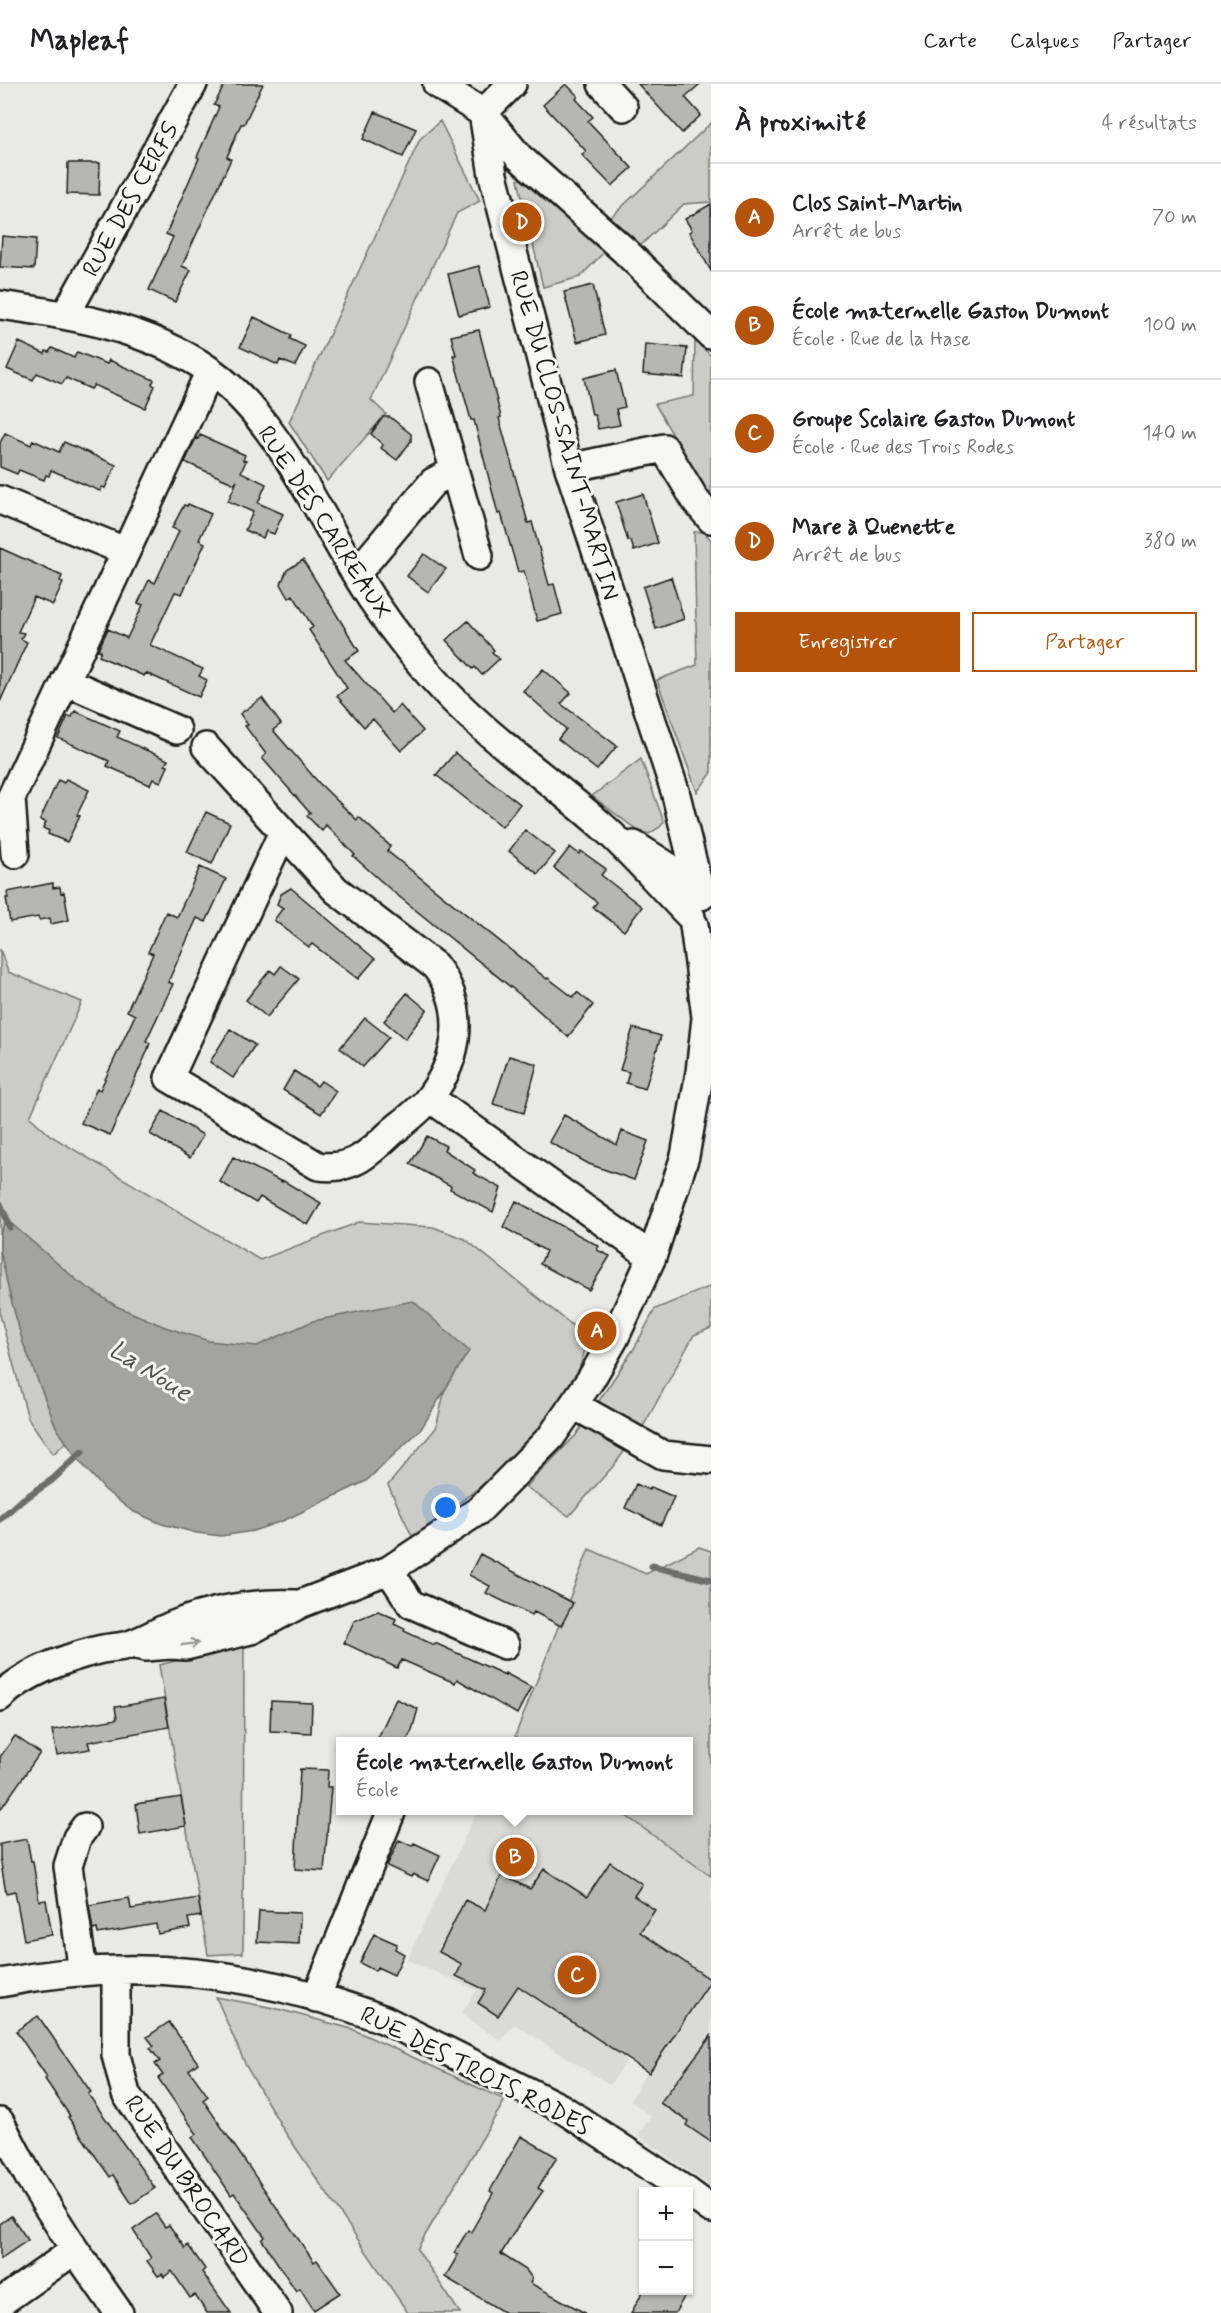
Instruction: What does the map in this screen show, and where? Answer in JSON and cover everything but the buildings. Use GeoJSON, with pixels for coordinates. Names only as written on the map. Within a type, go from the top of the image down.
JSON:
{"type":"FeatureCollection","features":[{"type":"Feature","properties":{"kind":"street","name":"RUE DES CERFS"},"geometry":{"type":"LineString","coordinates":[[66,314],[194,84]]}},
{"type":"Feature","properties":{"kind":"street"},"geometry":{"type":"LineString","coordinates":[[438,84],[483,113],[519,157],[625,251],[711,335]]}},
{"type":"Feature","properties":{"kind":"street"},"geometry":{"type":"LineString","coordinates":[[483,113],[512,84]]}},
{"type":"Feature","properties":{"kind":"street"},"geometry":{"type":"LineString","coordinates":[[602,84],[623,107]]}},
{"type":"Feature","properties":{"kind":"street","name":"RUE DU CLOS-SAINT-MARTIN"},"geometry":{"type":"LineString","coordinates":[[0,1697],[8,1689],[63,1660],[132,1644],[146,1647],[170,1644],[186,1646],[251,1630],[300,1604],[389,1570],[478,1511],[551,1437],[574,1405],[614,1339],[652,1257],[685,1156],[700,1072],[708,1008],[704,909],[683,822],[569,468],[493,176],[483,113]]}},
{"type":"Feature","properties":{"kind":"street","name":"RUE DES CARREAUX"},"geometry":{"type":"LineString","coordinates":[[0,305],[66,314],[146,337],[179,352],[210,371],[243,400],[266,427],[308,491],[356,574],[394,630],[431,676],[476,721],[704,909]]}},
{"type":"Feature","properties":{"kind":"street"},"geometry":{"type":"LineString","coordinates":[[15,855],[11,798],[210,371]]}},
{"type":"Feature","properties":{"kind":"street"},"geometry":{"type":"LineString","coordinates":[[429,382],[479,556]]}},
{"type":"Feature","properties":{"kind":"street"},"geometry":{"type":"LineString","coordinates":[[569,468],[664,448],[696,501],[711,519]]}},
{"type":"Feature","properties":{"kind":"street"},"geometry":{"type":"LineString","coordinates":[[356,574],[433,482],[454,471]]}},
{"type":"Feature","properties":{"kind":"street"},"geometry":{"type":"LineString","coordinates":[[0,500],[125,551]]}},
{"type":"Feature","properties":{"kind":"street"},"geometry":{"type":"LineString","coordinates":[[65,681],[177,730]]}},
{"type":"Feature","properties":{"kind":"street"},"geometry":{"type":"LineString","coordinates":[[206,747],[336,890],[435,966],[443,976],[454,1002],[457,1014],[454,1051],[430,1098],[369,1153],[347,1166],[331,1168],[318,1166],[169,1078],[283,832]]}},
{"type":"Feature","properties":{"kind":"street"},"geometry":{"type":"LineString","coordinates":[[645,852],[667,844],[676,836],[683,822]]}},
{"type":"Feature","properties":{"kind":"street","name":"RUE DES CARREAUX"},"geometry":{"type":"LineString","coordinates":[[602,826],[645,852],[704,909]]}},
{"type":"Feature","properties":{"kind":"street"},"geometry":{"type":"LineString","coordinates":[[430,1098],[652,1257]]}},
{"type":"Feature","properties":{"kind":"street"},"geometry":{"type":"LineString","coordinates":[[574,1405],[663,1455],[711,1460]]}},
{"type":"Feature","properties":{"kind":"street"},"geometry":{"type":"LineString","coordinates":[[389,1570],[411,1604],[505,1645]]}},
{"type":"Feature","properties":{"kind":"street"},"geometry":{"type":"LineString","coordinates":[[316,1998],[390,1815]]}},
{"type":"Feature","properties":{"kind":"street"},"geometry":{"type":"LineString","coordinates":[[83,1972],[68,1866],[77,1838],[85,1827]]}},
{"type":"Feature","properties":{"kind":"street","name":"RUE DES TROIS RODES"},"geometry":{"type":"LineString","coordinates":[[0,1983],[116,1970],[182,1971],[226,1975],[281,1986],[386,2020],[561,2108],[680,2187]]}},
{"type":"Feature","properties":{"kind":"street","name":"RUE DU BROCARD"},"geometry":{"type":"LineString","coordinates":[[116,1970],[116,2055],[126,2094],[278,2313]]}},
{"type":"Feature","properties":{"kind":"street"},"geometry":{"type":"LineString","coordinates":[[0,2122],[30,2179],[119,2313]]}},
{"type":"Feature","properties":{"kind":"street","name":"RUE DES TROIS RODES"},"geometry":{"type":"LineString","coordinates":[[693,2196],[711,2209]]}},
{"type":"Feature","properties":{"kind":"street"},"geometry":{"type":"LineString","coordinates":[[0,2303],[75,2250]]}},
{"type":"Feature","properties":{"kind":"shaded area"},"geometry":{"type":"Polygon","coordinates":[[[440,121],[480,201],[457,213],[371,400],[386,414],[327,481],[289,422],[420,139],[440,121]]]}},
{"type":"Feature","properties":{"kind":"shaded area"},"geometry":{"type":"Polygon","coordinates":[[[711,123],[711,202],[684,204],[641,245],[610,218],[711,123]]]}},
{"type":"Feature","properties":{"kind":"shaded area"},"geometry":{"type":"Polygon","coordinates":[[[524,177],[605,251],[580,277],[543,287],[518,180],[524,177]]]}},
{"type":"Feature","properties":{"kind":"shaded area"},"geometry":{"type":"Polygon","coordinates":[[[695,340],[711,356],[711,495],[709,498],[655,404],[694,396],[695,340]]]}},
{"type":"Feature","properties":{"kind":"shaded area"},"geometry":{"type":"Polygon","coordinates":[[[694,532],[704,532],[711,540],[711,774],[697,792],[657,680],[697,665],[694,532]]]}},
{"type":"Feature","properties":{"kind":"shaded area"},"geometry":{"type":"Polygon","coordinates":[[[641,759],[664,822],[649,834],[637,830],[592,796],[641,759]]]}},
{"type":"Feature","properties":{"kind":"shaded area"},"geometry":{"type":"Polygon","coordinates":[[[0,949],[8,972],[82,1002],[30,1117],[51,1136],[260,1260],[359,1222],[433,1227],[465,1239],[578,1330],[585,1350],[572,1392],[519,1457],[413,1538],[388,1485],[436,1428],[452,1359],[85,1425],[53,1454],[28,1418],[0,1315],[0,949]]]}},
{"type":"Feature","properties":{"kind":"shaded area"},"geometry":{"type":"Polygon","coordinates":[[[711,1286],[711,1328],[694,1335],[645,1423],[615,1464],[569,1516],[526,1487],[576,1435],[635,1347],[655,1309],[711,1286]]]}},
{"type":"Feature","properties":{"kind":"shaded area"},"geometry":{"type":"Polygon","coordinates":[[[699,1547],[711,1551],[711,1876],[625,1815],[693,1815],[693,1737],[515,1736],[589,1549],[646,1574],[699,1547]]]}},
{"type":"Feature","properties":{"kind":"shaded area"},"geometry":{"type":"Polygon","coordinates":[[[244,1644],[243,1953],[208,1955],[159,1665],[244,1644]]]}},
{"type":"Feature","properties":{"kind":"shaded area"},"geometry":{"type":"Polygon","coordinates":[[[475,1815],[625,1815],[711,1876],[711,2187],[638,2135],[651,2117],[630,2100],[647,2072],[628,2059],[610,2085],[514,2024],[501,2041],[461,2014],[477,1990],[407,1960],[475,1815]]]}},
{"type":"Feature","properties":{"kind":"shaded area"},"geometry":{"type":"Polygon","coordinates":[[[216,1997],[274,2008],[352,2029],[505,2100],[417,2249],[460,2313],[408,2313],[283,2129],[246,2066],[216,1997]]]}},
{"type":"Feature","properties":{"kind":"water"},"geometry":{"type":"Polygon","coordinates":[[[6,1219],[79,1282],[116,1306],[165,1327],[209,1341],[257,1346],[313,1321],[413,1301],[469,1351],[421,1429],[366,1481],[285,1520],[253,1531],[221,1536],[197,1533],[162,1524],[132,1511],[105,1490],[76,1457],[56,1427],[23,1343],[9,1292],[0,1250],[0,1234],[6,1219]]]}},
{"type":"Feature","properties":{"kind":"waterway","name":"La Noue"},"geometry":{"type":"LineString","coordinates":[[0,1204],[10,1227]]}},
{"type":"Feature","properties":{"kind":"waterway"},"geometry":{"type":"LineString","coordinates":[[0,1519],[18,1503],[52,1480],[82,1452]]}},
{"type":"Feature","properties":{"kind":"waterway","name":"La Noue"},"geometry":{"type":"LineString","coordinates":[[652,1566],[711,1580]]}},
{"type":"Feature","properties":{"kind":"place","name":"Mare à Quenette"},"geometry":{"type":"Point","coordinates":[522,222]}},
{"type":"Feature","properties":{"kind":"place","name":"Clos Saint-Martin"},"geometry":{"type":"Point","coordinates":[597,1331]}},
{"type":"Feature","properties":{"kind":"place","name":"École maternelle Gaston Dumont"},"geometry":{"type":"Point","coordinates":[515,1857]}},
{"type":"Feature","properties":{"kind":"place","name":"Groupe Scolaire Gaston Dumont"},"geometry":{"type":"Point","coordinates":[577,1975]}}]}
